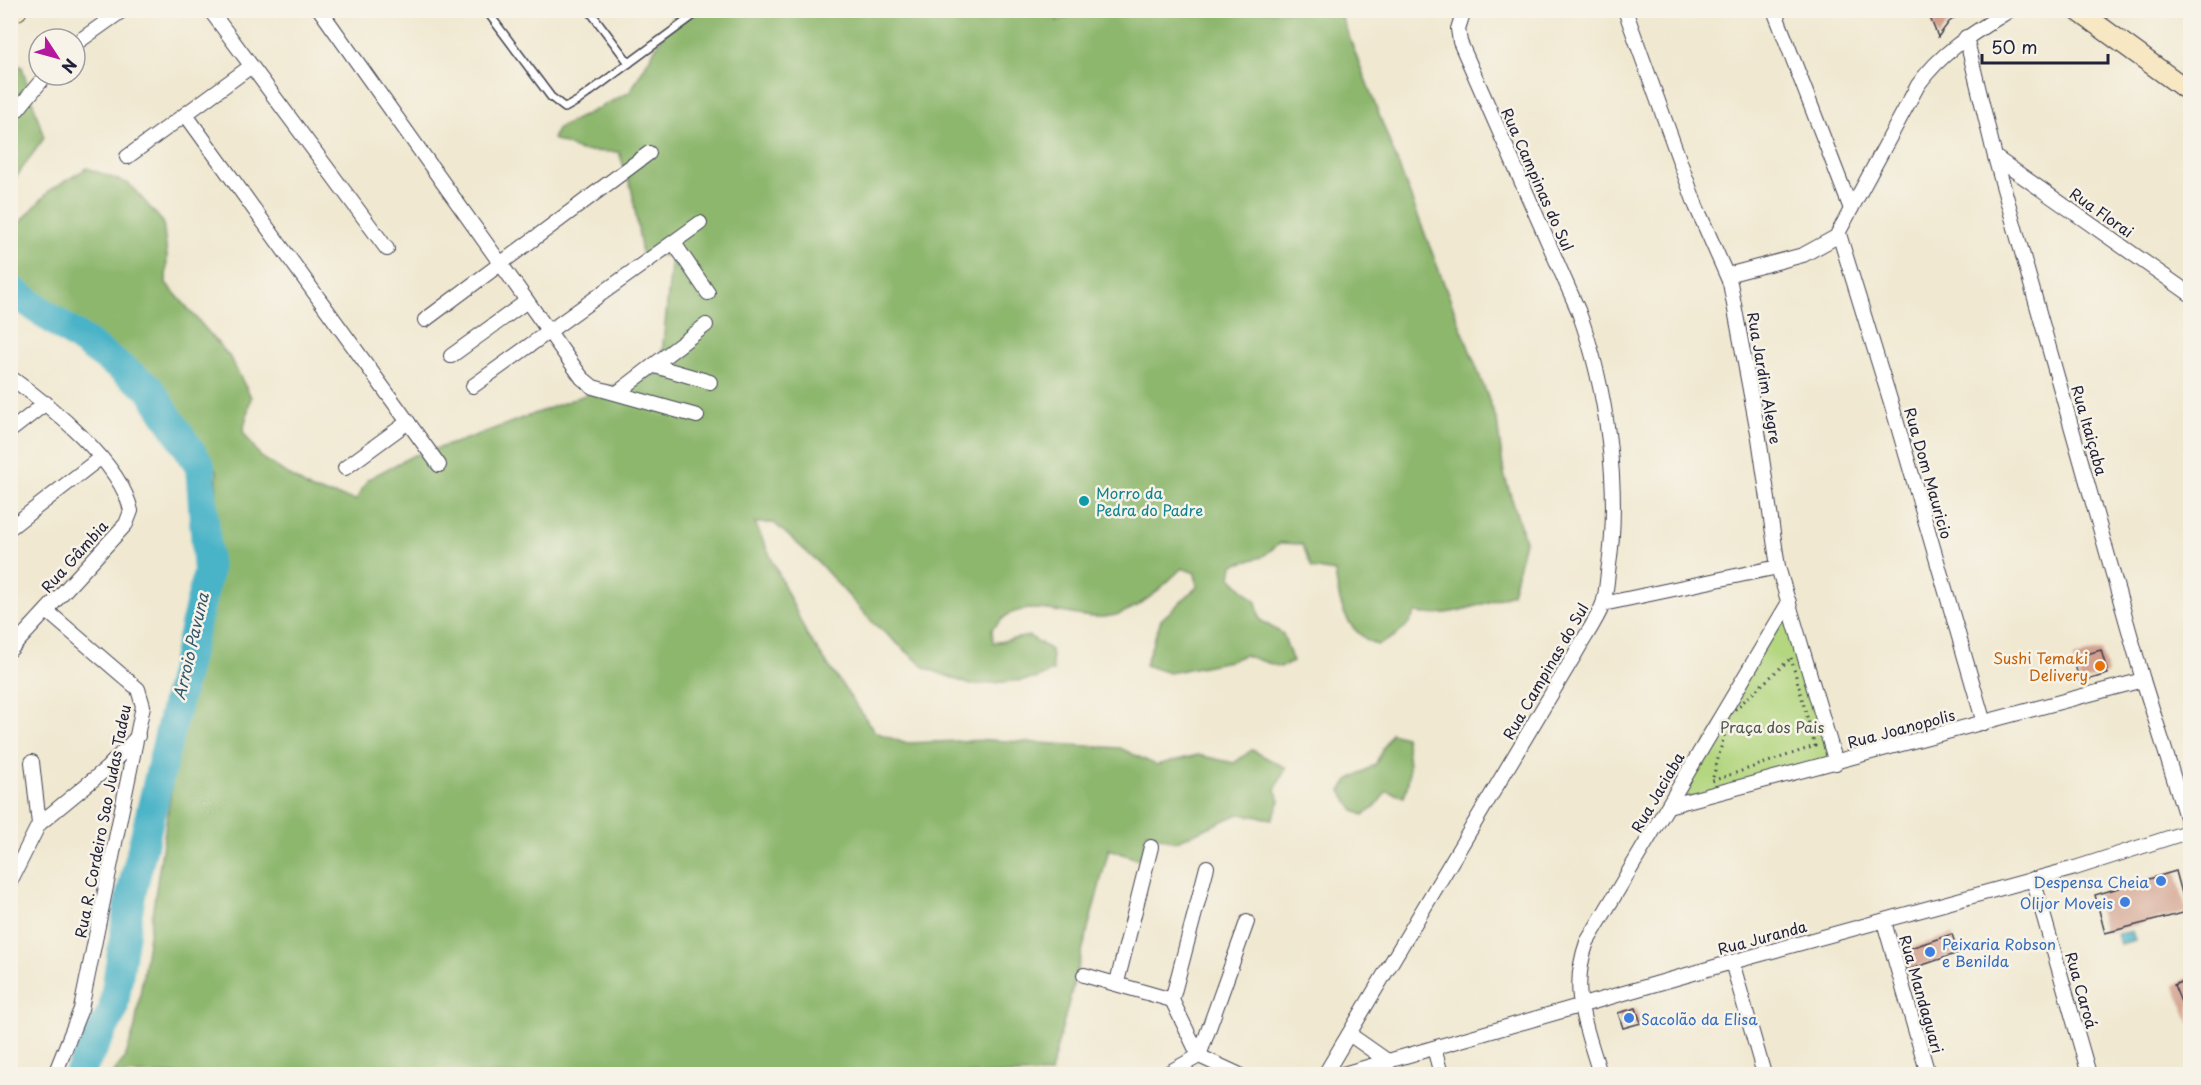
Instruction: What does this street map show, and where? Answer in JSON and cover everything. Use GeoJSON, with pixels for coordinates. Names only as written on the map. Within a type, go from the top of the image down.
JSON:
{"type":"FeatureCollection","features":[{"type":"Feature","properties":{"kind":"street"},"geometry":{"type":"LineString","coordinates":[[10,13],[16,10]]}},
{"type":"Feature","properties":{"kind":"street"},"geometry":{"type":"LineString","coordinates":[[87,32],[104,15],[123,10]]}},
{"type":"Feature","properties":{"kind":"street"},"geometry":{"type":"LineString","coordinates":[[210,10],[387,249]]}},
{"type":"Feature","properties":{"kind":"street"},"geometry":{"type":"LineString","coordinates":[[320,10],[582,378],[592,387],[697,416]]}},
{"type":"Feature","properties":{"kind":"street","name":"Rua Campinas do Sul"},"geometry":{"type":"LineString","coordinates":[[1325,1074],[1603,604],[1611,554],[1615,506],[1599,378],[1578,310],[1460,42],[1458,29],[1464,10]]}},
{"type":"Feature","properties":{"kind":"street","name":"Rua Jardim Alegre"},"geometry":{"type":"LineString","coordinates":[[1625,10],[1696,206],[1727,275],[1743,346],[1778,567],[1836,762]]}},
{"type":"Feature","properties":{"kind":"street"},"geometry":{"type":"LineString","coordinates":[[1774,10],[1851,209]]}},
{"type":"Feature","properties":{"kind":"street"},"geometry":{"type":"LineString","coordinates":[[1727,275],[1803,255],[1839,234],[1918,86],[1930,68],[1966,37],[2010,10]]}},
{"type":"Feature","properties":{"kind":"street"},"geometry":{"type":"LineString","coordinates":[[2077,10],[2190,92]]}},
{"type":"Feature","properties":{"kind":"street","name":"Rua Itaiçaba"},"geometry":{"type":"LineString","coordinates":[[1966,37],[1995,157],[2143,680],[2190,831]]}},
{"type":"Feature","properties":{"kind":"street"},"geometry":{"type":"LineString","coordinates":[[127,156],[250,67]]}},
{"type":"Feature","properties":{"kind":"street"},"geometry":{"type":"LineString","coordinates":[[10,113],[18,109],[36,87]]}},
{"type":"Feature","properties":{"kind":"street"},"geometry":{"type":"LineString","coordinates":[[186,115],[439,465]]}},
{"type":"Feature","properties":{"kind":"street"},"geometry":{"type":"LineString","coordinates":[[425,320],[650,153]]}},
{"type":"Feature","properties":{"kind":"street","name":"Rua Florai"},"geometry":{"type":"LineString","coordinates":[[1995,157],[2190,294]]}},
{"type":"Feature","properties":{"kind":"street"},"geometry":{"type":"LineString","coordinates":[[473,386],[700,223]]}},
{"type":"Feature","properties":{"kind":"street","name":"Rua Dom Mauricio"},"geometry":{"type":"LineString","coordinates":[[1839,234],[1893,406],[1984,723]]}},
{"type":"Feature","properties":{"kind":"street"},"geometry":{"type":"LineString","coordinates":[[674,243],[708,294]]}},
{"type":"Feature","properties":{"kind":"street"},"geometry":{"type":"LineString","coordinates":[[451,356],[527,301]]}},
{"type":"Feature","properties":{"kind":"street"},"geometry":{"type":"LineString","coordinates":[[617,393],[706,325]]}},
{"type":"Feature","properties":{"kind":"street"},"geometry":{"type":"LineString","coordinates":[[655,366],[710,382]]}},
{"type":"Feature","properties":{"kind":"street","name":"Rua Gâmbia"},"geometry":{"type":"LineString","coordinates":[[10,377],[46,403],[100,458],[110,470],[129,503],[130,517],[10,650]]}},
{"type":"Feature","properties":{"kind":"street"},"geometry":{"type":"LineString","coordinates":[[10,431],[46,403]]}},
{"type":"Feature","properties":{"kind":"street"},"geometry":{"type":"LineString","coordinates":[[345,468],[408,422]]}},
{"type":"Feature","properties":{"kind":"street"},"geometry":{"type":"LineString","coordinates":[[10,528],[100,458]]}},
{"type":"Feature","properties":{"kind":"street"},"geometry":{"type":"LineString","coordinates":[[1603,604],[1778,567]]}},
{"type":"Feature","properties":{"kind":"street","name":"Rua Jaciaba"},"geometry":{"type":"LineString","coordinates":[[1600,1074],[1580,1006],[1579,966],[1587,942],[1789,602]]}},
{"type":"Feature","properties":{"kind":"street","name":"Rua R. Cordeiro Sao Judas Tadeu"},"geometry":{"type":"LineString","coordinates":[[47,611],[138,688],[143,706],[81,1009],[55,1074]]}},
{"type":"Feature","properties":{"kind":"street","name":"Rua Joanopolis"},"geometry":{"type":"LineString","coordinates":[[1668,806],[2143,680]]}},
{"type":"Feature","properties":{"kind":"street"},"geometry":{"type":"LineString","coordinates":[[10,882],[39,824],[106,769],[138,736]]}},
{"type":"Feature","properties":{"kind":"street"},"geometry":{"type":"LineString","coordinates":[[32,762],[39,824]]}},
{"type":"Feature","properties":{"kind":"street","name":"Rua Juranda"},"geometry":{"type":"LineString","coordinates":[[1343,1074],[1732,962],[1884,922],[2190,831]]}},
{"type":"Feature","properties":{"kind":"street"},"geometry":{"type":"LineString","coordinates":[[1118,982],[1151,846]]}},
{"type":"Feature","properties":{"kind":"street"},"geometry":{"type":"LineString","coordinates":[[1207,867],[1172,1000],[1199,1056],[1238,1074]]}},
{"type":"Feature","properties":{"kind":"street","name":"Rua Caroá"},"geometry":{"type":"LineString","coordinates":[[2033,879],[2089,1074]]}},
{"type":"Feature","properties":{"kind":"street"},"geometry":{"type":"LineString","coordinates":[[1166,1074],[1199,1056],[1247,922]]}},
{"type":"Feature","properties":{"kind":"street","name":"Rua Mandaguari"},"geometry":{"type":"LineString","coordinates":[[1884,922],[1928,1074]]}},
{"type":"Feature","properties":{"kind":"street"},"geometry":{"type":"LineString","coordinates":[[1732,962],[1764,1074]]}},
{"type":"Feature","properties":{"kind":"street"},"geometry":{"type":"LineString","coordinates":[[1084,975],[1118,982],[1172,1000]]}},
{"type":"Feature","properties":{"kind":"street"},"geometry":{"type":"LineString","coordinates":[[1349,1034],[1389,1062]]}},
{"type":"Feature","properties":{"kind":"street"},"geometry":{"type":"LineString","coordinates":[[1434,1048],[1441,1074]]}},
{"type":"Feature","properties":{"kind":"lane"},"geometry":{"type":"LineString","coordinates":[[486,10],[551,97],[565,108],[696,12]]}},
{"type":"Feature","properties":{"kind":"lane"},"geometry":{"type":"LineString","coordinates":[[589,10],[629,63]]}},
{"type":"Feature","properties":{"kind":"path"},"geometry":{"type":"LineString","coordinates":[[1791,658],[1815,746],[1712,781],[1730,714],[1791,658]]}},
{"type":"Feature","properties":{"kind":"green space"},"geometry":{"type":"Polygon","coordinates":[[[1057,10],[1057,21],[1089,10],[1334,11],[1341,16],[1497,421],[1504,474],[1525,541],[1512,594],[1452,612],[1415,613],[1399,633],[1377,645],[1357,632],[1350,624],[1341,605],[1335,572],[1312,568],[1302,544],[1280,543],[1262,557],[1233,565],[1231,577],[1256,602],[1260,620],[1283,634],[1293,662],[1280,667],[1244,655],[1229,661],[1169,673],[1145,665],[1161,620],[1197,587],[1195,573],[1182,568],[1145,601],[1119,614],[1092,617],[1036,609],[1009,614],[992,629],[993,643],[1029,636],[1051,650],[1053,671],[1035,679],[971,685],[926,668],[872,622],[819,563],[774,523],[755,523],[807,635],[875,732],[904,743],[990,740],[1120,748],[1156,765],[1198,755],[1234,763],[1252,750],[1286,768],[1275,790],[1280,801],[1272,819],[1239,814],[1175,842],[1147,832],[1140,860],[1109,849],[1050,1074],[112,1074],[125,1058],[135,1027],[176,758],[207,610],[215,558],[217,472],[175,406],[148,376],[11,276],[11,219],[19,224],[50,190],[87,168],[129,184],[163,222],[167,256],[166,283],[229,356],[251,397],[243,432],[261,457],[312,490],[356,500],[368,479],[412,456],[461,441],[604,388],[660,373],[672,256],[642,254],[632,191],[619,152],[581,151],[553,139],[557,129],[630,92],[677,11],[1057,10]]]}},
{"type":"Feature","properties":{"kind":"green space"},"geometry":{"type":"Polygon","coordinates":[[[11,61],[22,67],[44,138],[11,184],[11,61]]]}},
{"type":"Feature","properties":{"kind":"green space","name":"Praça dos Pais"},"geometry":{"type":"Polygon","coordinates":[[[1788,603],[1833,760],[1669,808],[1788,603]]]}},
{"type":"Feature","properties":{"kind":"green space"},"geometry":{"type":"Polygon","coordinates":[[[1391,733],[1405,737],[1409,760],[1407,790],[1404,797],[1387,791],[1374,808],[1363,815],[1353,810],[1341,791],[1348,780],[1375,765],[1391,733]]]}},
{"type":"Feature","properties":{"kind":"water"},"geometry":{"type":"Polygon","coordinates":[[[2132,931],[2135,940],[2120,944],[2117,934],[2132,931]]]}},
{"type":"Feature","properties":{"kind":"building"},"geometry":{"type":"Polygon","coordinates":[[[1927,10],[1966,10],[1949,22],[1938,37],[1927,10]]]}},
{"type":"Feature","properties":{"kind":"building"},"geometry":{"type":"Polygon","coordinates":[[[2101,650],[2108,674],[2080,682],[2073,658],[2101,650]]]}},
{"type":"Feature","properties":{"kind":"building"},"geometry":{"type":"Polygon","coordinates":[[[2176,871],[2187,912],[2105,933],[2095,895],[2176,871]]]}},
{"type":"Feature","properties":{"kind":"building","name":"Peixaria Robson e Benilda"},"geometry":{"type":"Polygon","coordinates":[[[1952,934],[1958,953],[1908,970],[1902,951],[1952,934]]]}},
{"type":"Feature","properties":{"kind":"building"},"geometry":{"type":"Polygon","coordinates":[[[2190,978],[2190,1024],[2174,985],[2190,978]]]}},
{"type":"Feature","properties":{"kind":"building","name":"Sacolão da Elisa"},"geometry":{"type":"Polygon","coordinates":[[[1636,1008],[1641,1023],[1623,1028],[1618,1013],[1636,1008]]]}},
{"type":"Feature","properties":{"kind":"waterway","name":"Arroio Pavuna"},"geometry":{"type":"LineString","coordinates":[[10,289],[149,388],[200,466],[208,572],[130,899],[113,1010],[79,1074]]}},
{"type":"Feature","properties":{"kind":"place","name":"Morro da Pedra do Padre"},"geometry":{"type":"Point","coordinates":[1084,501]}},
{"type":"Feature","properties":{"kind":"place","name":"Sushi Temaki Delivery"},"geometry":{"type":"Point","coordinates":[2100,666]}},
{"type":"Feature","properties":{"kind":"place","name":"Despensa Cheia"},"geometry":{"type":"Point","coordinates":[2161,881]}},
{"type":"Feature","properties":{"kind":"place","name":"Olijor Moveis"},"geometry":{"type":"Point","coordinates":[2125,902]}},
{"type":"Feature","properties":{"kind":"place","name":"Peixaria Robson e Benilda"},"geometry":{"type":"Point","coordinates":[1930,952]}},
{"type":"Feature","properties":{"kind":"place","name":"Sacolão da Elisa"},"geometry":{"type":"Point","coordinates":[1629,1018]}}]}
